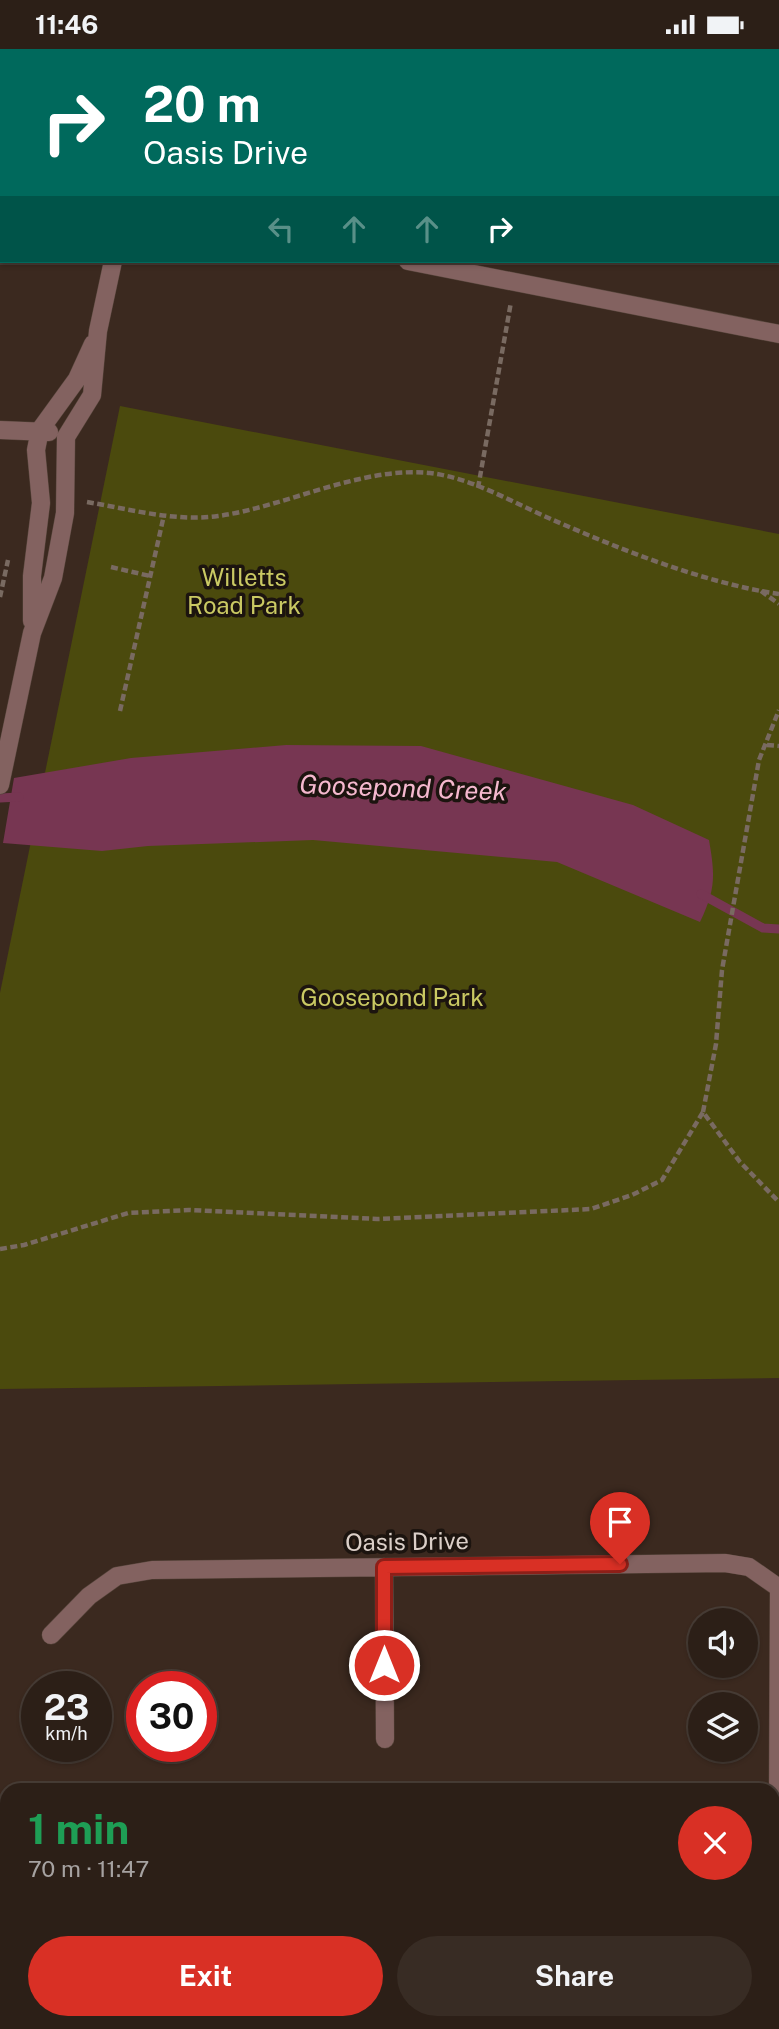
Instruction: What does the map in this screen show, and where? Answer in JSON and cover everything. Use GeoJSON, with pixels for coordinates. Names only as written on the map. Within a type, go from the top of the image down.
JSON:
{"type":"FeatureCollection","features":[{"type":"Feature","properties":{"kind":"street"},"geometry":{"type":"LineString","coordinates":[[0,785],[33,633],[53,578],[65,513],[66,437],[92,395],[99,331],[113,263]]}},
{"type":"Feature","properties":{"kind":"street"},"geometry":{"type":"LineString","coordinates":[[419,263],[779,334]]}},
{"type":"Feature","properties":{"kind":"street"},"geometry":{"type":"LineString","coordinates":[[33,633],[32,576],[41,503],[36,450],[40,431],[77,379],[99,331]]}},
{"type":"Feature","properties":{"kind":"street"},"geometry":{"type":"LineString","coordinates":[[0,430],[40,431],[66,437]]}},
{"type":"Feature","properties":{"kind":"street","name":"Oasis Drive"},"geometry":{"type":"LineString","coordinates":[[51,1635],[89,1596],[117,1576],[152,1570],[725,1563],[749,1567],[779,1588]]}},
{"type":"Feature","properties":{"kind":"street"},"geometry":{"type":"LineString","coordinates":[[384,1567],[385,1739]]}},
{"type":"Feature","properties":{"kind":"street"},"geometry":{"type":"LineString","coordinates":[[778,1783],[779,1588]]}},
{"type":"Feature","properties":{"kind":"path"},"geometry":{"type":"LineString","coordinates":[[478,488],[514,281]]}},
{"type":"Feature","properties":{"kind":"path"},"geometry":{"type":"LineString","coordinates":[[84,502],[185,518],[219,516],[397,474],[429,473],[478,488],[604,542],[760,591],[779,594]]}},
{"type":"Feature","properties":{"kind":"path"},"geometry":{"type":"LineString","coordinates":[[120,711],[164,515]]}},
{"type":"Feature","properties":{"kind":"path"},"geometry":{"type":"LineString","coordinates":[[111,568],[150,576]]}},
{"type":"Feature","properties":{"kind":"path"},"geometry":{"type":"LineString","coordinates":[[760,591],[779,604]]}},
{"type":"Feature","properties":{"kind":"path"},"geometry":{"type":"LineString","coordinates":[[0,1249],[24,1245],[128,1213],[189,1210],[377,1219],[591,1209],[632,1195],[662,1180],[703,1112],[716,1044],[722,970],[759,760],[779,710]]}},
{"type":"Feature","properties":{"kind":"path"},"geometry":{"type":"LineString","coordinates":[[766,745],[779,746]]}},
{"type":"Feature","properties":{"kind":"path"},"geometry":{"type":"LineString","coordinates":[[703,1112],[740,1162],[779,1202]]}},
{"type":"Feature","properties":{"kind":"green space","name":"Goosepond Park"},"geometry":{"type":"Polygon","coordinates":[[[120,406],[779,534],[779,1378],[0,1389],[0,993],[120,406]]]}},
{"type":"Feature","properties":{"kind":"water"},"geometry":{"type":"Polygon","coordinates":[[[286,745],[421,746],[633,805],[709,840],[713,882],[709,900],[700,922],[557,862],[313,840],[148,846],[102,851],[3,843],[14,778],[131,758],[286,745]]]}},
{"type":"Feature","properties":{"kind":"waterway","name":"Goosepond Creek"},"geometry":{"type":"LineString","coordinates":[[0,798],[19,797]]}},
{"type":"Feature","properties":{"kind":"waterway","name":"Goosepond Creek"},"geometry":{"type":"LineString","coordinates":[[701,894],[763,928],[779,929]]}},
{"type":"Feature","properties":{"kind":"route"},"geometry":{"type":"LineString","coordinates":[[384,1665],[384,1567],[620,1564]]}},
{"type":"Feature","properties":{"kind":"park label","name":"Willetts Road Park"},"geometry":{"type":"Point","coordinates":[244,592]}}]}
